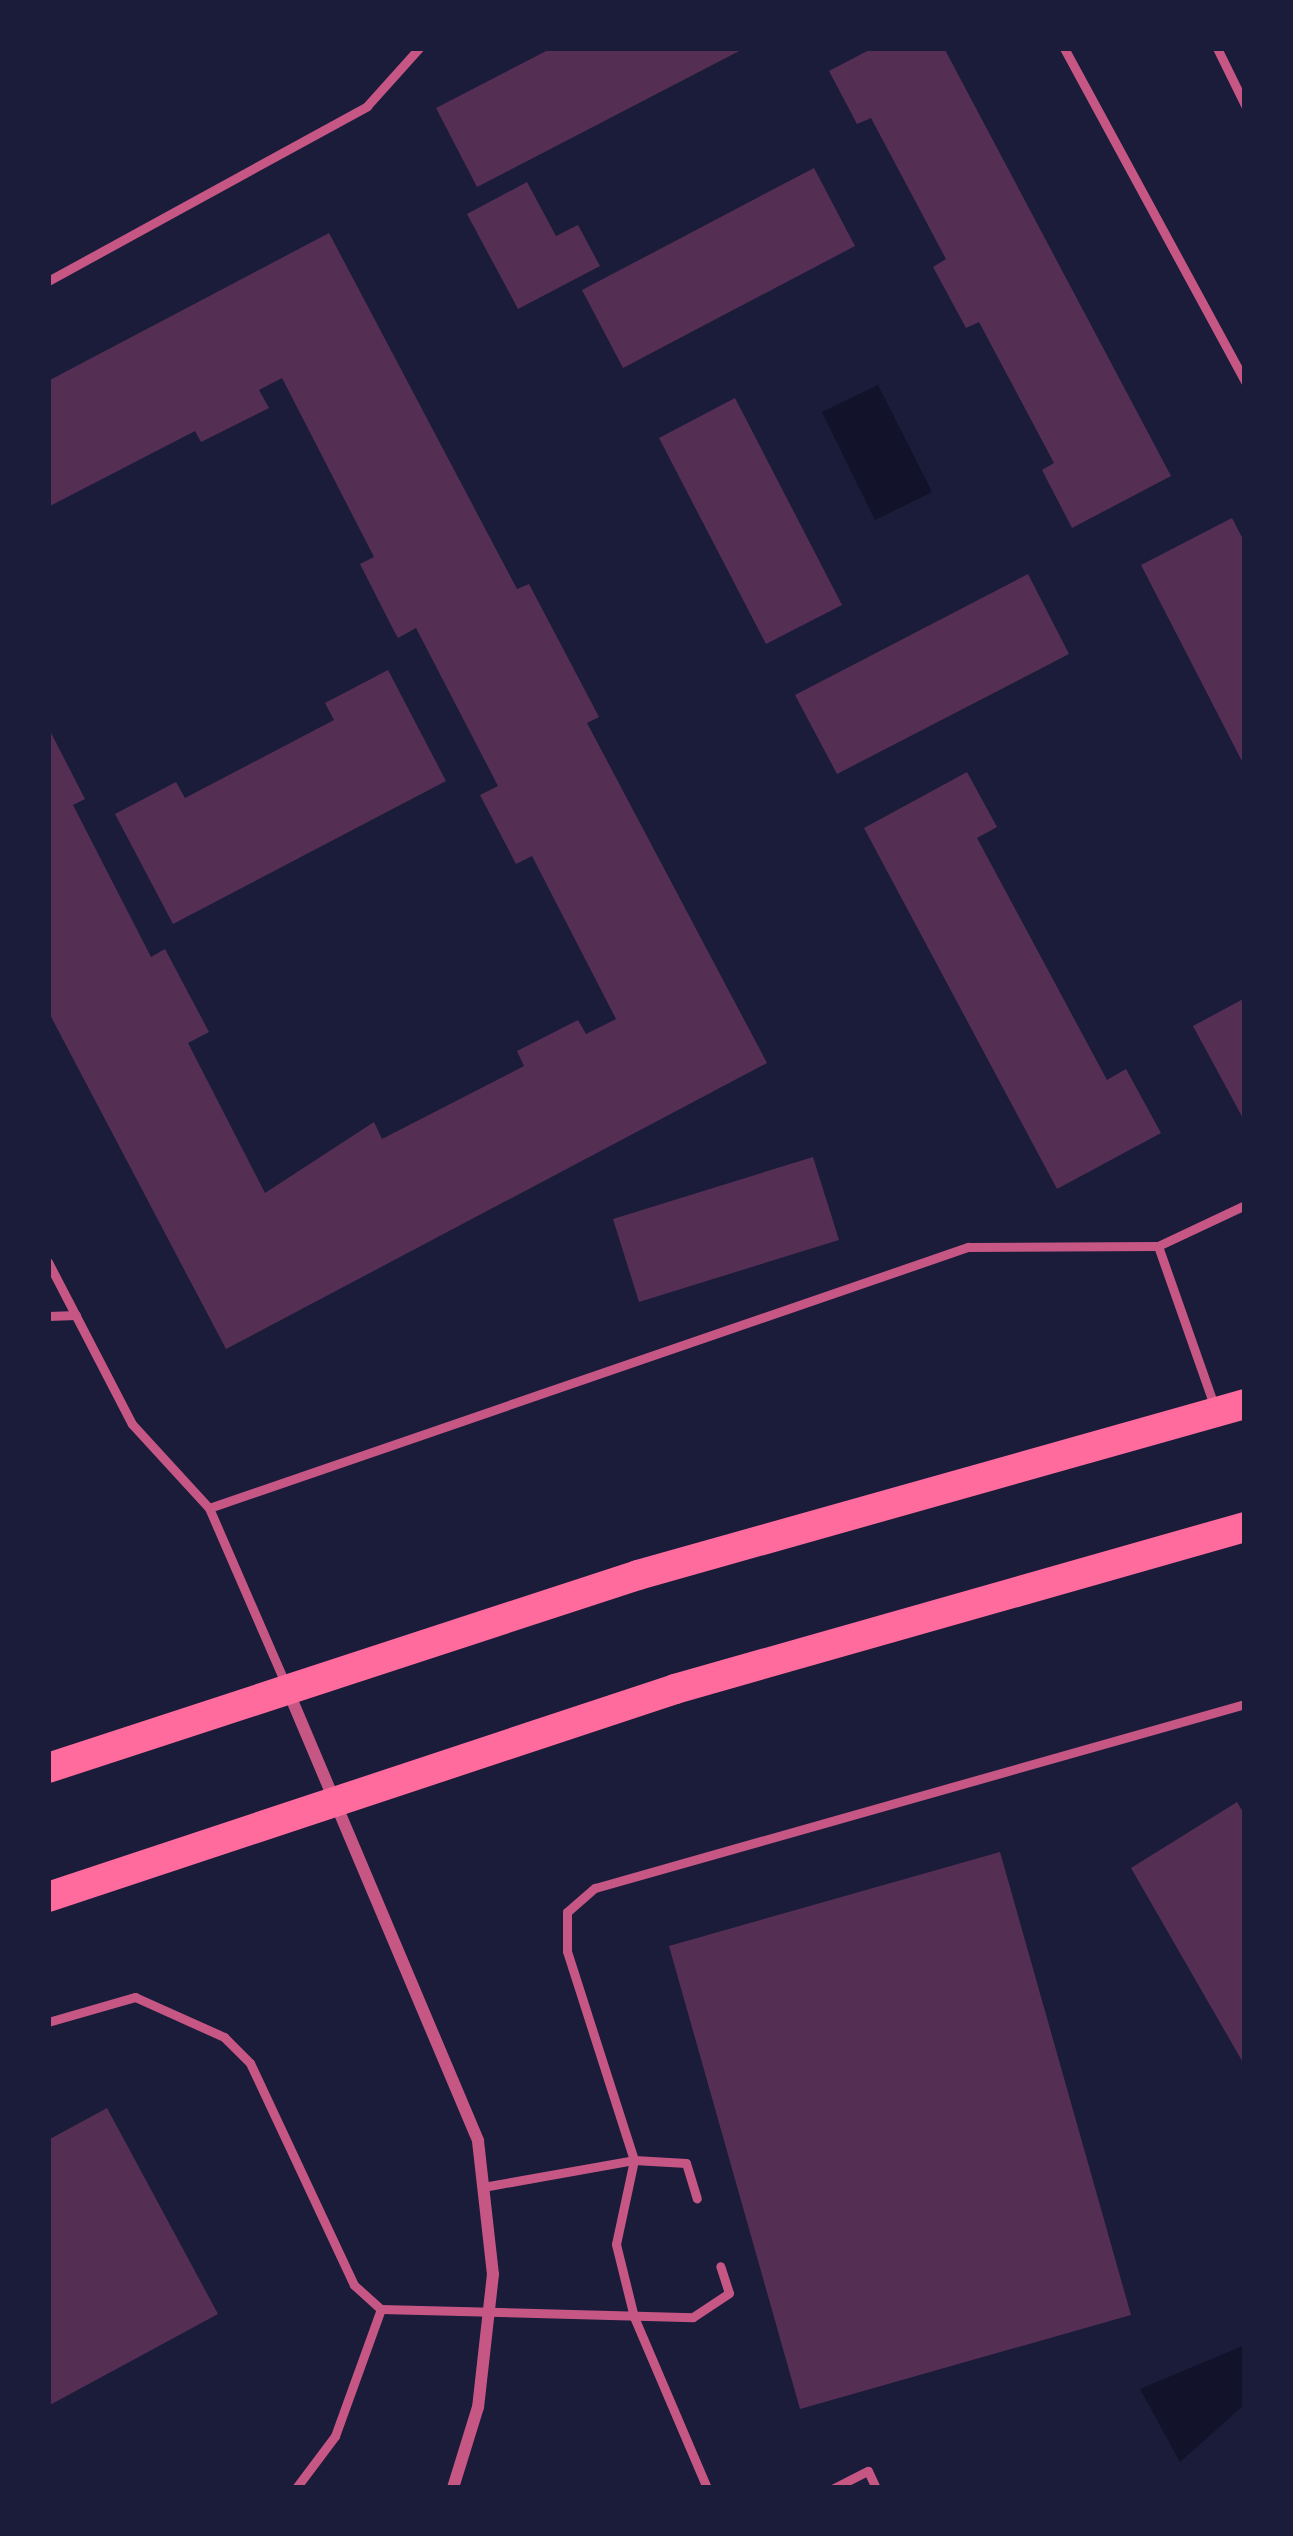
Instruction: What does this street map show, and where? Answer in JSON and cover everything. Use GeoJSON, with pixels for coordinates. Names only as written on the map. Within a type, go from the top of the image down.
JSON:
{"type":"FeatureCollection","features":[{"type":"Feature","properties":{"kind":"main road"},"geometry":{"type":"LineString","coordinates":[[48,1768],[286,1684],[1231,1408]]}},
{"type":"Feature","properties":{"kind":"main road"},"geometry":{"type":"LineString","coordinates":[[48,1897],[329,1798],[1245,1527]]}},
{"type":"Feature","properties":{"kind":"street"},"geometry":{"type":"LineString","coordinates":[[286,1684],[329,1798],[478,2141],[488,2316],[478,2407],[453,2488]]}},
{"type":"Feature","properties":{"kind":"lane"},"geometry":{"type":"LineString","coordinates":[[48,281],[367,106],[419,48]]}},
{"type":"Feature","properties":{"kind":"lane"},"geometry":{"type":"LineString","coordinates":[[1064,48],[1245,382]]}},
{"type":"Feature","properties":{"kind":"lane"},"geometry":{"type":"LineString","coordinates":[[1217,48],[1245,105]]}},
{"type":"Feature","properties":{"kind":"lane"},"geometry":{"type":"LineString","coordinates":[[209,1508],[968,1247],[1158,1246],[1245,1204]]}},
{"type":"Feature","properties":{"kind":"lane"},"geometry":{"type":"LineString","coordinates":[[1158,1246],[1231,1408]]}},
{"type":"Feature","properties":{"kind":"lane"},"geometry":{"type":"LineString","coordinates":[[48,1262],[132,1424],[209,1508],[286,1684]]}},
{"type":"Feature","properties":{"kind":"lane"},"geometry":{"type":"LineString","coordinates":[[48,1316],[76,1316]]}},
{"type":"Feature","properties":{"kind":"lane"},"geometry":{"type":"LineString","coordinates":[[707,2488],[634,2317],[616,2244],[634,2159],[567,1951],[567,1912],[595,1888],[1245,1704]]}},
{"type":"Feature","properties":{"kind":"lane"},"geometry":{"type":"LineString","coordinates":[[48,2022],[134,1997],[224,2037],[250,2062],[353,2285],[381,2309],[488,2316],[693,2317],[729,2293],[720,2266]]}},
{"type":"Feature","properties":{"kind":"lane"},"geometry":{"type":"LineString","coordinates":[[483,2187],[634,2159],[686,2163],[698,2198]]}},
{"type":"Feature","properties":{"kind":"lane"},"geometry":{"type":"LineString","coordinates":[[296,2488],[335,2436],[381,2309]]}},
{"type":"Feature","properties":{"kind":"lane"},"geometry":{"type":"LineString","coordinates":[[834,2488],[868,2471],[876,2488]]}},
{"type":"Feature","properties":{"kind":"shaded area"},"geometry":{"type":"Polygon","coordinates":[[[878,385],[932,492],[875,520],[822,412],[878,385]]]}},
{"type":"Feature","properties":{"kind":"shaded area"},"geometry":{"type":"Polygon","coordinates":[[[1245,2345],[1245,2404],[1180,2462],[1140,2389],[1245,2345]]]}},
{"type":"Feature","properties":{"kind":"building"},"geometry":{"type":"Polygon","coordinates":[[[552,48],[745,48],[477,187],[436,108],[552,48]]]}},
{"type":"Feature","properties":{"kind":"building"},"geometry":{"type":"Polygon","coordinates":[[[873,48],[944,48],[1171,476],[1072,528],[1042,470],[1054,463],[979,322],[966,328],[933,267],[946,259],[871,118],[857,124],[829,71],[873,48]]]}},
{"type":"Feature","properties":{"kind":"building"},"geometry":{"type":"Polygon","coordinates":[[[814,168],[855,246],[623,368],[582,290],[814,168]]]}},
{"type":"Feature","properties":{"kind":"building"},"geometry":{"type":"Polygon","coordinates":[[[527,182],[556,236],[578,225],[600,266],[518,309],[467,214],[527,182]]]}},
{"type":"Feature","properties":{"kind":"building"},"geometry":{"type":"Polygon","coordinates":[[[329,233],[517,589],[529,584],[599,717],[587,723],[767,1063],[226,1349],[48,1011],[48,727],[85,799],[73,805],[151,957],[165,949],[209,1032],[188,1043],[265,1193],[374,1122],[382,1139],[524,1066],[517,1051],[578,1020],[586,1034],[616,1019],[532,856],[516,864],[480,795],[498,786],[416,628],[398,638],[393,629],[360,564],[374,557],[282,378],[259,390],[269,408],[201,442],[195,431],[48,507],[48,381],[329,233]]]}},
{"type":"Feature","properties":{"kind":"building"},"geometry":{"type":"Polygon","coordinates":[[[735,398],[842,605],[766,644],[659,438],[735,398]]]}},
{"type":"Feature","properties":{"kind":"building"},"geometry":{"type":"Polygon","coordinates":[[[1232,518],[1245,543],[1245,767],[1141,565],[1232,518]]]}},
{"type":"Feature","properties":{"kind":"building"},"geometry":{"type":"Polygon","coordinates":[[[1028,574],[1069,654],[837,774],[795,695],[1028,574]]]}},
{"type":"Feature","properties":{"kind":"building"},"geometry":{"type":"Polygon","coordinates":[[[388,670],[446,781],[173,924],[115,814],[176,782],[185,798],[334,720],[325,703],[388,670]]]}},
{"type":"Feature","properties":{"kind":"building"},"geometry":{"type":"Polygon","coordinates":[[[967,772],[997,827],[977,838],[1107,1080],[1126,1069],[1161,1133],[1057,1189],[864,828],[967,772]]]}},
{"type":"Feature","properties":{"kind":"building"},"geometry":{"type":"Polygon","coordinates":[[[1245,998],[1245,1122],[1193,1026],[1245,998]]]}},
{"type":"Feature","properties":{"kind":"building"},"geometry":{"type":"Polygon","coordinates":[[[813,1157],[839,1240],[639,1302],[613,1219],[813,1157]]]}},
{"type":"Feature","properties":{"kind":"building"},"geometry":{"type":"Polygon","coordinates":[[[1237,1802],[1245,1815],[1245,2066],[1131,1868],[1237,1802]]]}},
{"type":"Feature","properties":{"kind":"building"},"geometry":{"type":"Polygon","coordinates":[[[1000,1852],[1131,2315],[800,2409],[669,1946],[1000,1852]]]}},
{"type":"Feature","properties":{"kind":"building"},"geometry":{"type":"Polygon","coordinates":[[[107,2108],[218,2314],[48,2406],[48,2140],[107,2108]]]}}]}
